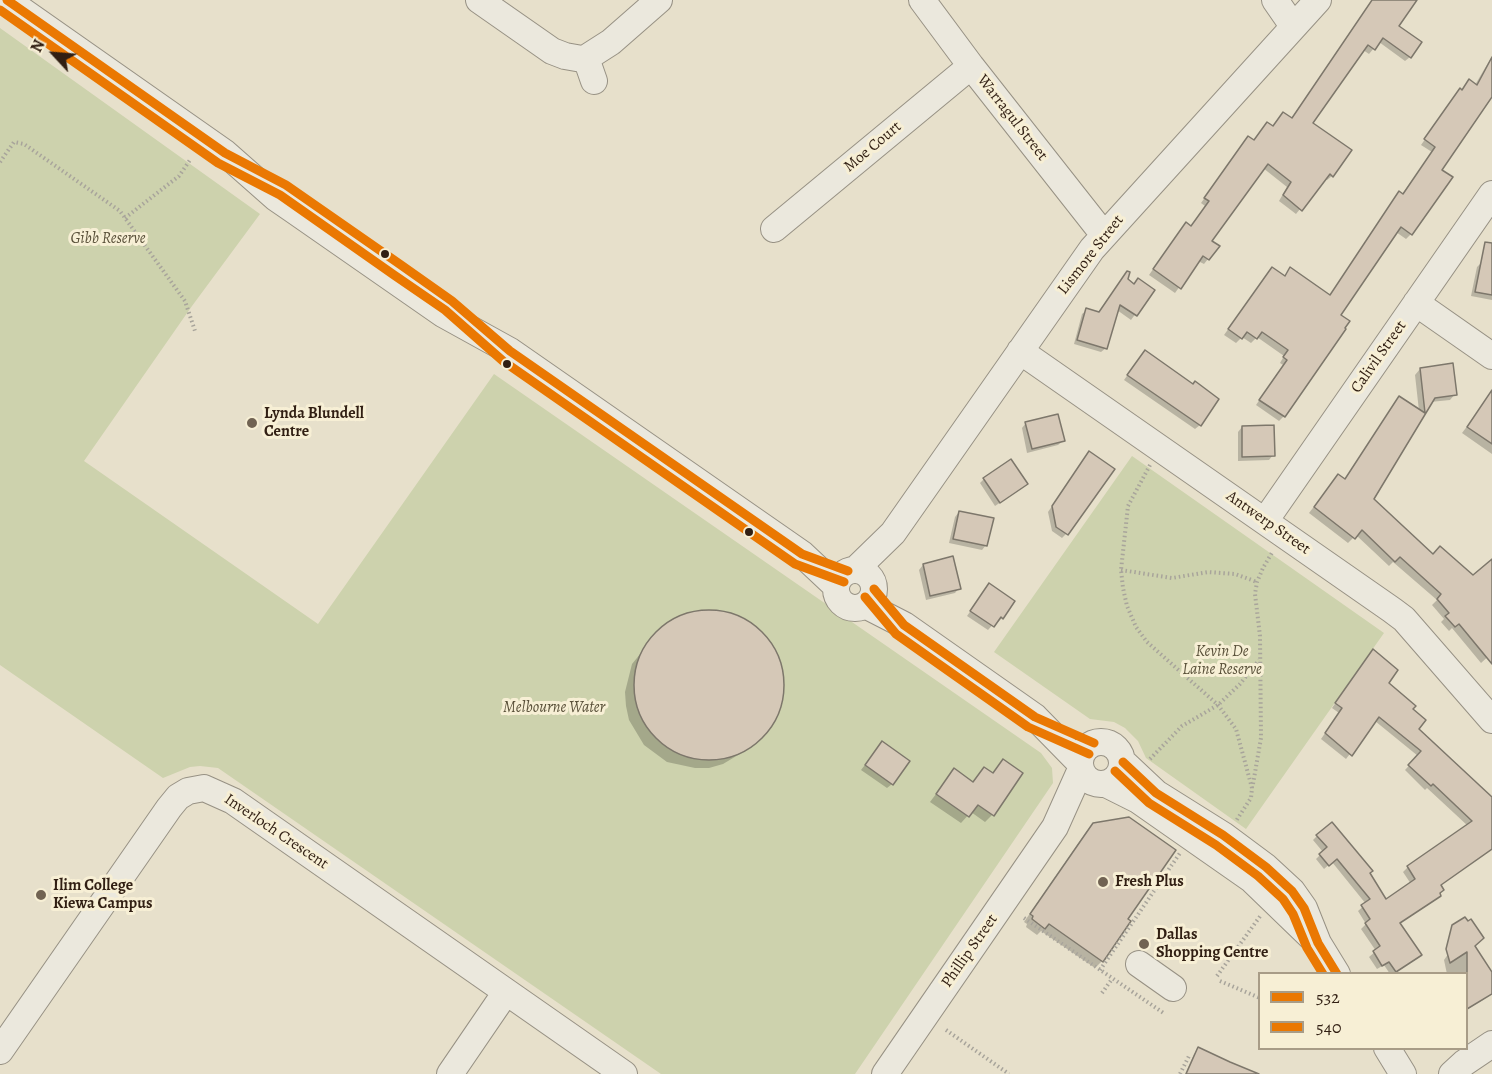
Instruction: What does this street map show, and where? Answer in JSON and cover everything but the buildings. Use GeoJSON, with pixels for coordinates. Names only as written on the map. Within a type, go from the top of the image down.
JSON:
{"type":"FeatureCollection","features":[{"type":"Feature","properties":{"kind":"street"},"geometry":{"type":"LineString","coordinates":[[7,0],[225,153],[286,185],[452,301],[510,351],[802,554],[858,584],[904,626],[1035,717],[1092,769],[1251,879],[1318,944]]}},
{"type":"Feature","properties":{"kind":"street"},"geometry":{"type":"LineString","coordinates":[[479,0],[552,51],[590,70],[611,42],[659,0]]}},
{"type":"Feature","properties":{"kind":"street","name":"Warragul Street"},"geometry":{"type":"LineString","coordinates":[[922,0],[1104,235]]}},
{"type":"Feature","properties":{"kind":"street"},"geometry":{"type":"LineString","coordinates":[[1275,0],[1293,26]]}},
{"type":"Feature","properties":{"kind":"street","name":"Lismore Street"},"geometry":{"type":"LineString","coordinates":[[858,584],[1080,265],[1104,235],[1318,0]]}},
{"type":"Feature","properties":{"kind":"street","name":"Moe Court"},"geometry":{"type":"LineString","coordinates":[[774,229],[971,66]]}},
{"type":"Feature","properties":{"kind":"street","name":"Calivil Street"},"geometry":{"type":"LineString","coordinates":[[1275,528],[1416,303],[1492,194]]}},
{"type":"Feature","properties":{"kind":"street"},"geometry":{"type":"LineString","coordinates":[[1416,303],[1492,356]]}},
{"type":"Feature","properties":{"kind":"street","name":"Antwerp Street"},"geometry":{"type":"LineString","coordinates":[[1020,351],[1404,620],[1492,720]]}},
{"type":"Feature","properties":{"kind":"street"},"geometry":{"type":"LineString","coordinates":[[1092,769],[1101,741],[1113,745],[1134,763],[1156,793],[1266,867],[1292,891],[1304,908],[1318,944],[1336,972]]}},
{"type":"Feature","properties":{"kind":"street","name":"Phillip Street"},"geometry":{"type":"LineString","coordinates":[[885,1074],[1055,827],[1092,769],[1119,776],[1134,763]]}},
{"type":"Feature","properties":{"kind":"street","name":"Inverloch Crescent"},"geometry":{"type":"LineString","coordinates":[[2,1045],[169,808],[178,797],[196,788],[212,790],[233,801],[624,1074]]}},
{"type":"Feature","properties":{"kind":"street"},"geometry":{"type":"LineString","coordinates":[[1139,964],[1173,988]]}},
{"type":"Feature","properties":{"kind":"street"},"geometry":{"type":"LineString","coordinates":[[450,1074],[506,992]]}},
{"type":"Feature","properties":{"kind":"street"},"geometry":{"type":"LineString","coordinates":[[1435,1074],[1458,1069],[1492,1044]]}},
{"type":"Feature","properties":{"kind":"street"},"geometry":{"type":"LineString","coordinates":[[1388,1050],[1403,1074]]}},
{"type":"Feature","properties":{"kind":"path"},"geometry":{"type":"LineString","coordinates":[[0,162],[14,142],[24,144],[120,211],[185,301],[195,331]]}},
{"type":"Feature","properties":{"kind":"path"},"geometry":{"type":"LineString","coordinates":[[124,218],[179,176],[190,160]]}},
{"type":"Feature","properties":{"kind":"path"},"geometry":{"type":"LineString","coordinates":[[1151,465],[1128,506],[1121,570],[1127,606],[1141,634],[1169,664],[1218,705],[1236,729],[1252,788]]}},
{"type":"Feature","properties":{"kind":"path"},"geometry":{"type":"LineString","coordinates":[[1234,844],[1242,830],[1233,825],[1251,798],[1261,738],[1260,636],[1255,594],[1275,528]]}},
{"type":"Feature","properties":{"kind":"path"},"geometry":{"type":"LineString","coordinates":[[1121,570],[1172,578],[1208,572],[1235,574],[1257,582]]}},
{"type":"Feature","properties":{"kind":"path"},"geometry":{"type":"LineString","coordinates":[[1134,763],[1182,726],[1218,705],[1240,684],[1259,659]]}},
{"type":"Feature","properties":{"kind":"path"},"geometry":{"type":"LineString","coordinates":[[1100,970],[1182,850]]}},
{"type":"Feature","properties":{"kind":"path"},"geometry":{"type":"LineString","coordinates":[[1217,976],[1265,909]]}},
{"type":"Feature","properties":{"kind":"path"},"geometry":{"type":"LineString","coordinates":[[1024,918],[1165,1014]]}},
{"type":"Feature","properties":{"kind":"path"},"geometry":{"type":"LineString","coordinates":[[1102,993],[1112,979]]}},
{"type":"Feature","properties":{"kind":"path"},"geometry":{"type":"LineString","coordinates":[[1220,981],[1258,997]]}},
{"type":"Feature","properties":{"kind":"path"},"geometry":{"type":"LineString","coordinates":[[946,1030],[1009,1074]]}},
{"type":"Feature","properties":{"kind":"path"},"geometry":{"type":"LineString","coordinates":[[1180,1074],[1190,1054]]}},
{"type":"Feature","properties":{"kind":"green space","name":"Melbourne Water"},"geometry":{"type":"Polygon","coordinates":[[[0,28],[260,214],[192,306],[84,461],[318,624],[494,374],[1041,753],[1052,768],[1053,783],[855,1074],[661,1074],[218,768],[190,767],[163,778],[0,665],[0,28]]]}},
{"type":"Feature","properties":{"kind":"green space","name":"Kevin De Laine Reserve"},"geometry":{"type":"Polygon","coordinates":[[[1132,456],[1384,633],[1246,829],[1146,758],[1138,741],[1125,728],[1114,722],[1090,719],[994,652],[1132,456]]]}},
{"type":"Feature","properties":{"kind":"transit line","name":"532"},"geometry":{"type":"LineString","coordinates":[[7,0],[225,153],[286,185],[401,265],[452,301],[510,351],[802,554],[848,571]]}},
{"type":"Feature","properties":{"kind":"transit line","name":"540"},"geometry":{"type":"LineString","coordinates":[[0,10],[218,163],[280,195],[445,310],[503,361],[795,564],[844,582]]}},
{"type":"Feature","properties":{"kind":"transit line","name":"532"},"geometry":{"type":"LineString","coordinates":[[874,589],[904,625],[1035,717],[1094,743]]}},
{"type":"Feature","properties":{"kind":"transit line","name":"540"},"geometry":{"type":"LineString","coordinates":[[865,597],[896,634],[1028,727],[1089,754]]}},
{"type":"Feature","properties":{"kind":"transit line","name":"532"},"geometry":{"type":"LineString","coordinates":[[1123,762],[1156,793],[1223,835],[1266,867],[1292,891],[1304,908],[1318,943],[1336,972]]}},
{"type":"Feature","properties":{"kind":"transit line","name":"540"},"geometry":{"type":"LineString","coordinates":[[1115,771],[1149,803],[1216,845],[1258,876],[1283,899],[1322,972]]}},
{"type":"Feature","properties":{"kind":"place","name":"Lynda Blundell Centre"},"geometry":{"type":"Point","coordinates":[252,423]}},
{"type":"Feature","properties":{"kind":"place","name":"Fresh Plus"},"geometry":{"type":"Point","coordinates":[1103,882]}},
{"type":"Feature","properties":{"kind":"place","name":"Ilim College Kiewa Campus"},"geometry":{"type":"Point","coordinates":[41,895]}},
{"type":"Feature","properties":{"kind":"place","name":"Dallas Shopping Centre"},"geometry":{"type":"Point","coordinates":[1144,944]}},
{"type":"Feature","properties":{"kind":"park label","name":"Gibb Reserve"},"geometry":{"type":"Point","coordinates":[108,239]}}]}
